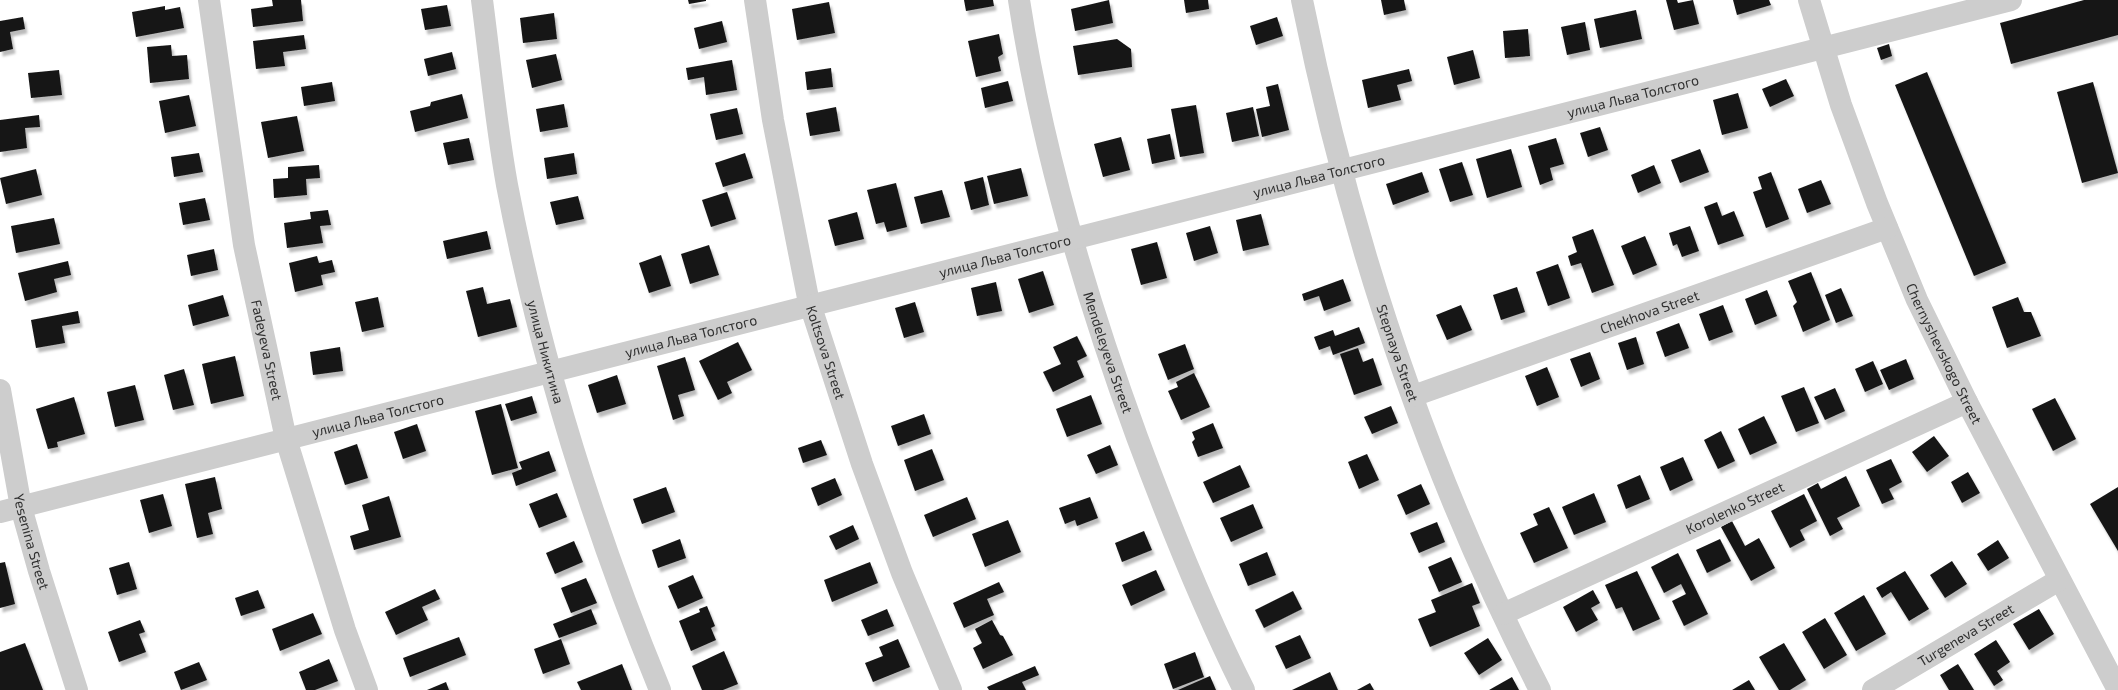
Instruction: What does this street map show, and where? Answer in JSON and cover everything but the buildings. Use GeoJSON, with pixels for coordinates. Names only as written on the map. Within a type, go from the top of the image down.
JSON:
{"type":"FeatureCollection","features":[{"type":"Feature","properties":{"kind":"street","name":"Fadeyeva Street"},"geometry":{"type":"LineString","coordinates":[[209,0],[244,245],[286,439],[345,630],[367,690]]}},
{"type":"Feature","properties":{"kind":"street","name":"улица Никитина"},"geometry":{"type":"LineString","coordinates":[[482,0],[507,184],[550,372],[604,542],[660,690]]}},
{"type":"Feature","properties":{"kind":"street","name":"Koltsova Street"},"geometry":{"type":"LineString","coordinates":[[755,0],[773,120],[810,306],[864,471],[902,573],[950,690]]}},
{"type":"Feature","properties":{"kind":"street","name":"Mendeleyeva Street"},"geometry":{"type":"LineString","coordinates":[[1020,0],[1028,58],[1071,239],[1119,389],[1156,488],[1196,586],[1244,690]]}},
{"type":"Feature","properties":{"kind":"street","name":"Stepnaya Street"},"geometry":{"type":"LineString","coordinates":[[1302,0],[1316,68],[1342,171],[1382,309],[1413,396],[1471,543],[1503,614],[1540,690]]}},
{"type":"Feature","properties":{"kind":"street","name":"Chernyshevskogo Street"},"geometry":{"type":"LineString","coordinates":[[1809,0],[1841,104],[1887,228],[1918,300],[1967,402],[2013,487],[2059,580],[2118,690]]}},
{"type":"Feature","properties":{"kind":"street","name":"улица Льва Толстого"},"geometry":{"type":"LineString","coordinates":[[0,512],[2011,0]]}},
{"type":"Feature","properties":{"kind":"street","name":"Chekhova Street"},"geometry":{"type":"LineString","coordinates":[[1413,396],[1887,228]]}},
{"type":"Feature","properties":{"kind":"street","name":"Yesenina Street"},"geometry":{"type":"LineString","coordinates":[[0,390],[21,507],[77,690]]}},
{"type":"Feature","properties":{"kind":"street","name":"Korolenko Street"},"geometry":{"type":"LineString","coordinates":[[1503,614],[1967,402]]}},
{"type":"Feature","properties":{"kind":"street","name":"Turgeneva Street"},"geometry":{"type":"LineString","coordinates":[[1873,690],[2059,580]]}}]}
